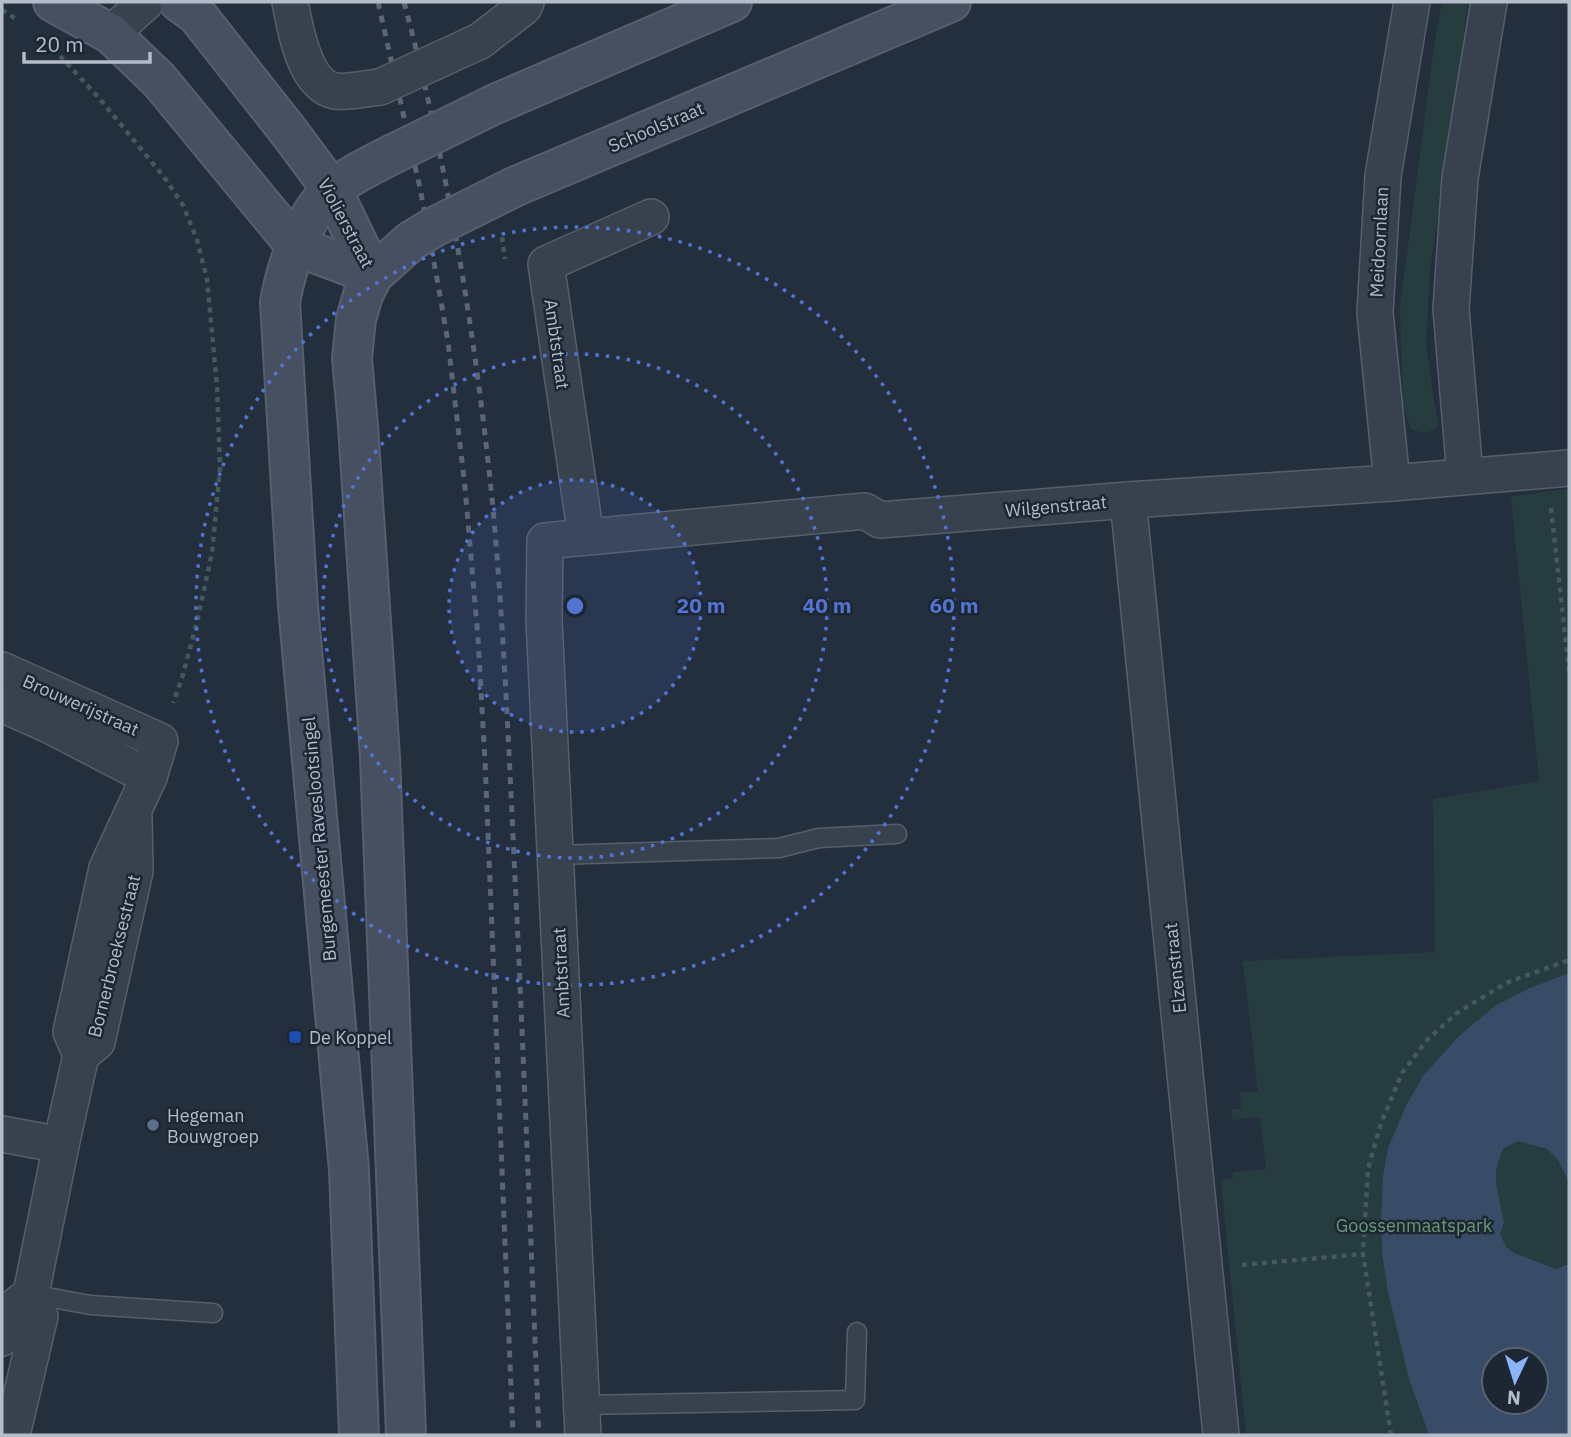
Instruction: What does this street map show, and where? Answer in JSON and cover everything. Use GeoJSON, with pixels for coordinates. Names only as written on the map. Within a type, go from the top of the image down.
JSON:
{"type":"FeatureCollection","features":[{"type":"Feature","properties":{"kind":"main road","name":"Violierstraat"},"geometry":{"type":"LineString","coordinates":[[53,2],[111,34],[159,80],[296,246],[373,275]]}},
{"type":"Feature","properties":{"kind":"main road","name":"Violierstraat"},"geometry":{"type":"LineString","coordinates":[[179,2],[197,15],[332,190],[373,275]]}},
{"type":"Feature","properties":{"kind":"main road"},"geometry":{"type":"LineString","coordinates":[[296,246],[311,215],[332,190],[371,165],[495,104],[732,2]]}},
{"type":"Feature","properties":{"kind":"main road","name":"Schoolstraat"},"geometry":{"type":"LineString","coordinates":[[373,275],[411,242],[434,227],[514,187],[951,2]]}},
{"type":"Feature","properties":{"kind":"main road","name":"Burgemeester Raveslootsingel"},"geometry":{"type":"LineString","coordinates":[[296,246],[285,274],[280,302],[298,606],[349,1170],[359,1435]]}},
{"type":"Feature","properties":{"kind":"main road"},"geometry":{"type":"LineString","coordinates":[[373,275],[363,295],[356,319],[352,358],[380,757],[406,1435]]}},
{"type":"Feature","properties":{"kind":"street"},"geometry":{"type":"LineString","coordinates":[[111,34],[146,2]]}},
{"type":"Feature","properties":{"kind":"street"},"geometry":{"type":"LineString","coordinates":[[290,2],[305,61],[320,84],[336,91],[380,86],[480,41],[524,7],[526,2]]}},
{"type":"Feature","properties":{"kind":"street","name":"Meidoornlaan"},"geometry":{"type":"LineString","coordinates":[[1392,483],[1375,313],[1383,176],[1412,2]]}},
{"type":"Feature","properties":{"kind":"street"},"geometry":{"type":"LineString","coordinates":[[1465,476],[1451,309],[1460,178],[1489,2]]}},
{"type":"Feature","properties":{"kind":"street","name":"Ambtstraat"},"geometry":{"type":"LineString","coordinates":[[586,537],[546,264],[651,217]]}},
{"type":"Feature","properties":{"kind":"street","name":"Wilgenstraat"},"geometry":{"type":"LineString","coordinates":[[545,541],[865,511],[880,520],[1558,469]]}},
{"type":"Feature","properties":{"kind":"street","name":"Elzenstraat"},"geometry":{"type":"LineString","coordinates":[[1128,500],[1222,1435]]}},
{"type":"Feature","properties":{"kind":"street","name":"Ambtstraat"},"geometry":{"type":"LineString","coordinates":[[545,541],[544,620],[582,1420]]}},
{"type":"Feature","properties":{"kind":"street","name":"Brouwerijstraat"},"geometry":{"type":"LineString","coordinates":[[2,670],[160,741]]}},
{"type":"Feature","properties":{"kind":"street","name":"Brouwerijstraat"},"geometry":{"type":"LineString","coordinates":[[2,704],[149,777]]}},
{"type":"Feature","properties":{"kind":"street","name":"Bornerbroeksestraat"},"geometry":{"type":"LineString","coordinates":[[12,1435],[40,1316],[31,1294],[81,1055],[71,1032],[107,868],[149,777],[160,741]]}},
{"type":"Feature","properties":{"kind":"street"},"geometry":{"type":"LineString","coordinates":[[2,1134],[61,1145]]}},
{"type":"Feature","properties":{"kind":"street"},"geometry":{"type":"LineString","coordinates":[[2,1338],[8,1312],[31,1294]]}},
{"type":"Feature","properties":{"kind":"lane"},"geometry":{"type":"LineString","coordinates":[[556,855],[779,848],[819,838],[897,834]]}},
{"type":"Feature","properties":{"kind":"lane"},"geometry":{"type":"LineString","coordinates":[[31,1294],[90,1306],[213,1313]]}},
{"type":"Feature","properties":{"kind":"lane","name":"Ambtstraat"},"geometry":{"type":"LineString","coordinates":[[582,1420],[855,1401],[857,1332]]}},
{"type":"Feature","properties":{"kind":"path"},"geometry":{"type":"LineString","coordinates":[[99,98],[164,177],[183,205],[197,240],[207,279],[217,386],[220,468],[212,553],[182,677],[160,741]]}},
{"type":"Feature","properties":{"kind":"path"},"geometry":{"type":"LineString","coordinates":[[501,232],[507,271]]}},
{"type":"Feature","properties":{"kind":"path"},"geometry":{"type":"LineString","coordinates":[[1558,469],[1569,671]]}},
{"type":"Feature","properties":{"kind":"path"},"geometry":{"type":"LineString","coordinates":[[1391,1435],[1363,1254],[1368,1169],[1381,1122],[1402,1073],[1427,1040],[1457,1013],[1506,983],[1569,960]]}},
{"type":"Feature","properties":{"kind":"path"},"geometry":{"type":"LineString","coordinates":[[1205,1264],[1252,1264],[1363,1254]]}},
{"type":"Feature","properties":{"kind":"green space"},"geometry":{"type":"Polygon","coordinates":[[[1442,2],[1468,2],[1430,269],[1426,345],[1439,425],[1422,432],[1410,428],[1403,405],[1400,308],[1442,2]]]}},
{"type":"Feature","properties":{"kind":"green space","name":"Goossenmaatspark"},"geometry":{"type":"Polygon","coordinates":[[[1569,489],[1569,1435],[1246,1435],[1221,1180],[1233,1178],[1233,1172],[1266,1169],[1260,1117],[1232,1120],[1231,1109],[1241,1109],[1240,1092],[1258,1092],[1243,961],[1435,952],[1433,799],[1539,781],[1511,496],[1569,489]]]}},
{"type":"Feature","properties":{"kind":"water"},"geometry":{"type":"Polygon","coordinates":[[[1569,973],[1569,1182],[1558,1160],[1547,1149],[1518,1141],[1503,1149],[1496,1169],[1496,1184],[1504,1223],[1500,1234],[1506,1247],[1514,1253],[1556,1269],[1569,1264],[1569,1435],[1429,1435],[1409,1379],[1388,1292],[1381,1225],[1383,1176],[1388,1148],[1406,1106],[1423,1076],[1458,1037],[1495,1006],[1530,988],[1569,973]]]}},
{"type":"Feature","properties":{"kind":"railway"},"geometry":{"type":"LineString","coordinates":[[378,2],[420,188],[438,284],[448,342],[465,487],[485,761],[513,1435]]}},
{"type":"Feature","properties":{"kind":"railway"},"geometry":{"type":"LineString","coordinates":[[404,2],[434,127],[459,253],[493,508],[508,739],[539,1435]]}},
{"type":"Feature","properties":{"kind":"place","name":"De Koppel"},"geometry":{"type":"Point","coordinates":[295,1037]}},
{"type":"Feature","properties":{"kind":"place","name":"Hegeman Bouwgroep"},"geometry":{"type":"Point","coordinates":[153,1125]}}]}
